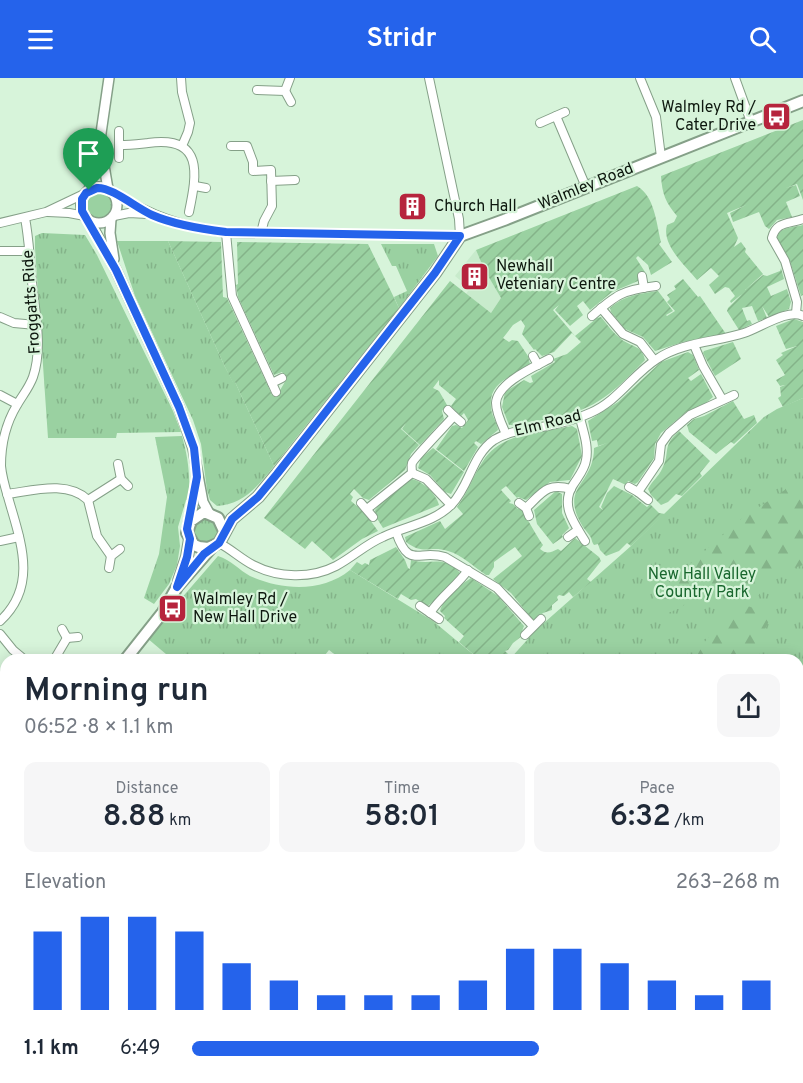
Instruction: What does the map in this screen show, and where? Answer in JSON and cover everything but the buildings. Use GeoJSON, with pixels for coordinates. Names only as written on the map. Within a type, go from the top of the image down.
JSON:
{"type":"FeatureCollection","features":[{"type":"Feature","properties":{"kind":"main road","name":"Walmley Road"},"geometry":{"type":"LineString","coordinates":[[460,236],[803,101]]}},
{"type":"Feature","properties":{"kind":"main road"},"geometry":{"type":"LineString","coordinates":[[177,587],[215,545],[232,519],[258,497],[277,474],[435,273],[460,236]]}},
{"type":"Feature","properties":{"kind":"main road"},"geometry":{"type":"LineString","coordinates":[[215,545],[199,547],[187,533],[188,525],[199,514],[244,509]]}},
{"type":"Feature","properties":{"kind":"main road"},"geometry":{"type":"LineString","coordinates":[[211,514],[221,522],[224,531]]}},
{"type":"Feature","properties":{"kind":"main road"},"geometry":{"type":"LineString","coordinates":[[130,654],[163,612],[177,587],[187,557],[190,539]]}},
{"type":"Feature","properties":{"kind":"street"},"geometry":{"type":"LineString","coordinates":[[109,78],[100,140],[88,192],[81,203],[116,270],[179,407],[194,448],[197,477],[203,502],[211,514]]}},
{"type":"Feature","properties":{"kind":"street"},"geometry":{"type":"LineString","coordinates":[[182,78],[183,101],[190,123],[182,146]]}},
{"type":"Feature","properties":{"kind":"street"},"geometry":{"type":"LineString","coordinates":[[290,78],[285,91],[291,102]]}},
{"type":"Feature","properties":{"kind":"street"},"geometry":{"type":"LineString","coordinates":[[46,212],[87,218],[98,224],[129,213],[152,215],[182,224],[226,232],[460,236],[460,223],[429,78]]}},
{"type":"Feature","properties":{"kind":"street"},"geometry":{"type":"LineString","coordinates":[[640,78],[656,117],[661,157]]}},
{"type":"Feature","properties":{"kind":"street"},"geometry":{"type":"LineString","coordinates":[[735,78],[751,122]]}},
{"type":"Feature","properties":{"kind":"street"},"geometry":{"type":"LineString","coordinates":[[257,90],[285,91]]}},
{"type":"Feature","properties":{"kind":"street"},"geometry":{"type":"LineString","coordinates":[[540,123],[565,112]]}},
{"type":"Feature","properties":{"kind":"street"},"geometry":{"type":"LineString","coordinates":[[556,116],[586,187]]}},
{"type":"Feature","properties":{"kind":"street"},"geometry":{"type":"LineString","coordinates":[[119,158],[120,131]]}},
{"type":"Feature","properties":{"kind":"street"},"geometry":{"type":"LineString","coordinates":[[100,140],[110,191],[117,204],[113,218],[112,249],[116,270]]}},
{"type":"Feature","properties":{"kind":"street"},"geometry":{"type":"LineString","coordinates":[[119,145],[137,146],[156,143],[182,146],[192,159],[196,173],[189,212]]}},
{"type":"Feature","properties":{"kind":"street"},"geometry":{"type":"LineString","coordinates":[[231,146],[247,146],[253,162],[253,171],[271,170],[272,206],[261,233]]}},
{"type":"Feature","properties":{"kind":"street"},"geometry":{"type":"LineString","coordinates":[[271,181],[295,180]]}},
{"type":"Feature","properties":{"kind":"street"},"geometry":{"type":"LineString","coordinates":[[195,186],[206,188]]}},
{"type":"Feature","properties":{"kind":"street"},"geometry":{"type":"LineString","coordinates":[[0,224],[46,212],[100,187],[152,215]]}},
{"type":"Feature","properties":{"kind":"street","name":"Froggatts Ride"},"geometry":{"type":"LineString","coordinates":[[0,621],[10,610],[21,585],[24,556],[1,467],[6,432],[17,404],[33,378],[37,360],[36,325],[25,218]]}},
{"type":"Feature","properties":{"kind":"street"},"geometry":{"type":"LineString","coordinates":[[800,314],[785,261],[772,238],[780,224],[803,219]]}},
{"type":"Feature","properties":{"kind":"street"},"geometry":{"type":"LineString","coordinates":[[226,232],[232,296],[276,392]]}},
{"type":"Feature","properties":{"kind":"street"},"geometry":{"type":"LineString","coordinates":[[0,251],[29,251]]}},
{"type":"Feature","properties":{"kind":"street"},"geometry":{"type":"LineString","coordinates":[[642,276],[644,288]]}},
{"type":"Feature","properties":{"kind":"street"},"geometry":{"type":"LineString","coordinates":[[592,316],[616,295],[656,286]]}},
{"type":"Feature","properties":{"kind":"street"},"geometry":{"type":"LineString","coordinates":[[601,308],[623,334],[640,342],[654,360]]}},
{"type":"Feature","properties":{"kind":"street","name":"Elm Road"},"geometry":{"type":"LineString","coordinates":[[215,545],[270,572],[310,574],[337,566],[366,546],[435,517],[451,505],[486,446],[506,434],[580,418],[604,405],[654,360],[671,351],[743,333],[800,314]]}},
{"type":"Feature","properties":{"kind":"street"},"geometry":{"type":"LineString","coordinates":[[0,317],[14,323],[36,325]]}},
{"type":"Feature","properties":{"kind":"street"},"geometry":{"type":"LineString","coordinates":[[694,345],[722,399]]}},
{"type":"Feature","properties":{"kind":"street"},"geometry":{"type":"LineString","coordinates":[[533,356],[538,365]]}},
{"type":"Feature","properties":{"kind":"street"},"geometry":{"type":"LineString","coordinates":[[506,434],[497,410],[498,393],[506,384],[549,359]]}},
{"type":"Feature","properties":{"kind":"street"},"geometry":{"type":"LineString","coordinates":[[272,383],[282,378]]}},
{"type":"Feature","properties":{"kind":"street"},"geometry":{"type":"LineString","coordinates":[[0,395],[17,404]]}},
{"type":"Feature","properties":{"kind":"street"},"geometry":{"type":"LineString","coordinates":[[638,492],[659,461],[661,444],[669,432],[686,418],[734,395]]}},
{"type":"Feature","properties":{"kind":"street"},"geometry":{"type":"LineString","coordinates":[[412,473],[412,463],[416,456],[430,444],[451,413],[461,422]]}},
{"type":"Feature","properties":{"kind":"street"},"geometry":{"type":"LineString","coordinates":[[580,418],[587,456],[571,489],[568,510],[585,541]]}},
{"type":"Feature","properties":{"kind":"street"},"geometry":{"type":"LineString","coordinates":[[118,464],[121,479],[128,486]]}},
{"type":"Feature","properties":{"kind":"street"},"geometry":{"type":"LineString","coordinates":[[412,473],[426,479],[451,505]]}},
{"type":"Feature","properties":{"kind":"street"},"geometry":{"type":"LineString","coordinates":[[373,517],[364,506],[412,473]]}},
{"type":"Feature","properties":{"kind":"street"},"geometry":{"type":"LineString","coordinates":[[188,525],[197,477]]}},
{"type":"Feature","properties":{"kind":"street"},"geometry":{"type":"LineString","coordinates":[[88,500],[121,479]]}},
{"type":"Feature","properties":{"kind":"street"},"geometry":{"type":"LineString","coordinates":[[525,509],[551,487],[558,485],[571,489]]}},
{"type":"Feature","properties":{"kind":"street"},"geometry":{"type":"LineString","coordinates":[[629,488],[648,500]]}},
{"type":"Feature","properties":{"kind":"street"},"geometry":{"type":"LineString","coordinates":[[7,494],[44,489],[63,489],[80,494],[88,500],[97,536],[111,556]]}},
{"type":"Feature","properties":{"kind":"street"},"geometry":{"type":"LineString","coordinates":[[568,537],[578,530]]}},
{"type":"Feature","properties":{"kind":"street"},"geometry":{"type":"LineString","coordinates":[[396,532],[403,548],[412,556],[439,555],[450,559],[497,588],[532,626]]}},
{"type":"Feature","properties":{"kind":"street"},"geometry":{"type":"LineString","coordinates":[[0,541],[19,537]]}},
{"type":"Feature","properties":{"kind":"street"},"geometry":{"type":"LineString","coordinates":[[109,568],[111,556],[120,549]]}},
{"type":"Feature","properties":{"kind":"street"},"geometry":{"type":"LineString","coordinates":[[430,613],[468,570]]}},
{"type":"Feature","properties":{"kind":"street"},"geometry":{"type":"LineString","coordinates":[[420,606],[439,619]]}},
{"type":"Feature","properties":{"kind":"street"},"geometry":{"type":"LineString","coordinates":[[525,635],[541,619]]}},
{"type":"Feature","properties":{"kind":"street"},"geometry":{"type":"LineString","coordinates":[[62,629],[68,639]]}},
{"type":"Feature","properties":{"kind":"street"},"geometry":{"type":"LineString","coordinates":[[0,634],[18,654]]}},
{"type":"Feature","properties":{"kind":"street"},"geometry":{"type":"LineString","coordinates":[[58,654],[68,639],[78,637]]}},
{"type":"Feature","properties":{"kind":"shaded area"},"geometry":{"type":"Polygon","coordinates":[[[476,250],[501,298],[491,313],[466,294],[470,288],[455,276],[476,250]]]}},
{"type":"Feature","properties":{"kind":"green space"},"geometry":{"type":"Polygon","coordinates":[[[803,120],[803,200],[797,184],[786,188],[796,185],[800,196],[786,202],[792,217],[777,220],[769,229],[765,226],[759,212],[733,222],[730,213],[746,205],[727,213],[738,238],[734,247],[741,242],[746,249],[745,252],[763,274],[745,290],[763,275],[767,276],[780,271],[781,268],[784,279],[767,287],[771,296],[787,289],[791,302],[789,309],[769,317],[762,306],[767,318],[758,321],[752,306],[742,308],[747,321],[750,320],[752,324],[739,330],[727,311],[742,294],[731,303],[730,301],[735,296],[729,288],[725,287],[715,294],[709,285],[719,276],[711,268],[697,280],[671,248],[666,233],[667,225],[674,222],[677,216],[665,198],[661,176],[803,120]]]}},
{"type":"Feature","properties":{"kind":"green space"},"geometry":{"type":"Polygon","coordinates":[[[637,186],[651,203],[661,242],[659,244],[672,262],[651,275],[648,265],[638,256],[636,258],[645,272],[638,274],[638,281],[612,292],[590,310],[583,301],[577,306],[583,315],[570,326],[555,310],[559,305],[553,310],[575,336],[572,333],[554,352],[542,356],[534,350],[522,334],[525,326],[521,320],[513,325],[503,338],[509,342],[518,341],[528,356],[530,364],[503,381],[494,391],[491,398],[491,410],[498,430],[481,444],[476,441],[474,443],[478,447],[464,471],[436,449],[452,426],[462,428],[468,420],[464,413],[461,416],[451,406],[456,399],[439,385],[439,380],[433,388],[439,391],[447,405],[442,411],[444,419],[420,445],[402,429],[406,423],[401,429],[419,445],[411,454],[405,470],[369,500],[363,498],[354,489],[350,494],[353,497],[351,501],[365,513],[378,531],[362,539],[333,560],[312,541],[305,549],[264,518],[450,281],[491,313],[501,298],[476,250],[637,186]]]}},
{"type":"Feature","properties":{"kind":"green space"},"geometry":{"type":"Polygon","coordinates":[[[99,192],[108,196],[112,205],[108,214],[99,218],[90,214],[86,205],[90,196],[99,192]]]}},
{"type":"Feature","properties":{"kind":"green space"},"geometry":{"type":"Polygon","coordinates":[[[803,225],[803,295],[801,296],[790,261],[777,238],[784,229],[803,225]]]}},
{"type":"Feature","properties":{"kind":"green space"},"geometry":{"type":"Polygon","coordinates":[[[42,233],[85,235],[97,255],[181,432],[117,433],[116,438],[48,438],[35,248],[35,236],[42,233]]]}},
{"type":"Feature","properties":{"kind":"green space"},"geometry":{"type":"Polygon","coordinates":[[[117,241],[168,241],[225,367],[235,382],[274,466],[250,493],[235,502],[217,506],[210,500],[201,444],[193,420],[135,296],[117,241]]]}},
{"type":"Feature","properties":{"kind":"green space"},"geometry":{"type":"Polygon","coordinates":[[[168,241],[221,242],[223,297],[227,298],[272,395],[279,392],[286,380],[282,372],[274,375],[238,297],[237,242],[368,244],[399,308],[274,466],[235,382],[233,383],[225,367],[168,241]]]}},
{"type":"Feature","properties":{"kind":"green space"},"geometry":{"type":"Polygon","coordinates":[[[381,244],[434,244],[438,256],[399,308],[394,297],[407,291],[396,266],[392,266],[381,244]]]}},
{"type":"Feature","properties":{"kind":"green space"},"geometry":{"type":"Polygon","coordinates":[[[683,279],[698,297],[700,296],[726,334],[683,342],[655,351],[643,337],[625,329],[611,312],[610,308],[627,298],[658,291],[673,311],[667,316],[675,311],[667,302],[670,299],[667,295],[676,289],[674,286],[683,279]]]}},
{"type":"Feature","properties":{"kind":"green space"},"geometry":{"type":"Polygon","coordinates":[[[601,317],[618,337],[639,349],[645,360],[610,393],[588,407],[560,417],[509,425],[502,407],[505,392],[524,380],[533,382],[531,376],[555,362],[553,359],[567,354],[581,342],[575,336],[601,317]]]}},
{"type":"Feature","properties":{"kind":"green space"},"geometry":{"type":"Polygon","coordinates":[[[794,319],[803,322],[803,398],[783,407],[778,398],[781,396],[780,387],[785,385],[780,386],[776,380],[785,375],[776,360],[783,355],[781,353],[797,346],[786,349],[776,326],[794,319]]]}},
{"type":"Feature","properties":{"kind":"green space"},"geometry":{"type":"Polygon","coordinates":[[[733,342],[741,359],[715,376],[704,351],[733,342]]]}},
{"type":"Feature","properties":{"kind":"green space"},"geometry":{"type":"Polygon","coordinates":[[[688,352],[693,355],[699,370],[688,378],[691,381],[701,374],[713,397],[701,407],[686,412],[661,433],[655,444],[654,458],[638,482],[635,484],[628,481],[626,485],[613,479],[599,507],[603,510],[601,507],[607,493],[614,486],[632,495],[647,507],[650,504],[659,513],[665,514],[631,546],[627,543],[619,551],[606,556],[598,544],[593,544],[576,513],[574,503],[575,494],[593,461],[594,448],[607,443],[598,446],[597,440],[592,441],[588,421],[618,402],[661,362],[688,352]]]}},
{"type":"Feature","properties":{"kind":"green space","name":"New Hall Valley Country Park"},"geometry":{"type":"Polygon","coordinates":[[[803,398],[803,654],[514,654],[536,630],[631,546],[764,417],[803,398]]]}},
{"type":"Feature","properties":{"kind":"green space"},"geometry":{"type":"Polygon","coordinates":[[[733,401],[744,419],[754,415],[757,423],[734,444],[731,442],[716,454],[689,432],[687,425],[694,419],[733,401]]]}},
{"type":"Feature","properties":{"kind":"green space"},"geometry":{"type":"Polygon","coordinates":[[[572,426],[577,429],[582,456],[570,480],[550,482],[526,500],[517,498],[506,486],[501,490],[511,501],[509,503],[523,512],[543,545],[540,549],[542,551],[549,552],[558,549],[561,551],[575,538],[599,557],[601,561],[587,579],[591,582],[573,597],[569,592],[564,596],[559,595],[558,600],[552,605],[552,610],[532,619],[511,593],[493,579],[522,556],[515,547],[494,562],[494,567],[489,575],[486,575],[453,553],[442,549],[418,548],[406,542],[405,537],[440,521],[445,529],[463,514],[457,507],[483,461],[500,444],[523,435],[572,426]]]}},
{"type":"Feature","properties":{"kind":"green space"},"geometry":{"type":"Polygon","coordinates":[[[679,431],[710,461],[700,473],[702,476],[682,496],[676,494],[661,505],[648,489],[665,463],[670,441],[679,431]]]}},
{"type":"Feature","properties":{"kind":"green space"},"geometry":{"type":"Polygon","coordinates":[[[182,436],[188,468],[188,500],[186,500],[178,527],[180,546],[177,565],[169,584],[154,604],[144,598],[159,554],[167,497],[155,437],[182,436]]]}},
{"type":"Feature","properties":{"kind":"green space"},"geometry":{"type":"Polygon","coordinates":[[[433,448],[464,472],[451,494],[445,492],[430,475],[418,468],[421,458],[433,448]]]}},
{"type":"Feature","properties":{"kind":"green space"},"geometry":{"type":"Polygon","coordinates":[[[803,478],[803,565],[778,573],[760,587],[759,595],[750,595],[746,583],[734,585],[699,596],[665,614],[653,600],[655,595],[741,519],[803,478]]]}},
{"type":"Feature","properties":{"kind":"green space"},"geometry":{"type":"Polygon","coordinates":[[[412,479],[429,489],[439,505],[383,528],[376,517],[375,510],[383,500],[412,479]]]}},
{"type":"Feature","properties":{"kind":"green space"},"geometry":{"type":"Polygon","coordinates":[[[556,491],[562,494],[562,513],[569,528],[562,535],[563,537],[553,544],[537,524],[534,510],[556,491]]]}},
{"type":"Feature","properties":{"kind":"green space"},"geometry":{"type":"Polygon","coordinates":[[[206,519],[215,522],[218,531],[215,540],[206,543],[197,540],[194,531],[197,522],[206,519]]]}},
{"type":"Feature","properties":{"kind":"green space"},"geometry":{"type":"Polygon","coordinates":[[[396,547],[410,569],[411,560],[443,562],[460,573],[439,597],[427,606],[401,594],[398,599],[350,570],[357,562],[369,565],[370,560],[396,547]]]}},
{"type":"Feature","properties":{"kind":"green space"},"geometry":{"type":"Polygon","coordinates":[[[218,556],[250,576],[288,586],[314,586],[327,583],[350,570],[433,621],[473,654],[334,654],[329,650],[326,654],[166,654],[147,638],[218,556]]]}},
{"type":"Feature","properties":{"kind":"green space"},"geometry":{"type":"Polygon","coordinates":[[[471,578],[498,596],[524,626],[522,636],[505,651],[508,654],[473,654],[459,642],[464,636],[444,618],[445,616],[440,611],[448,597],[471,578]]]}},
{"type":"Feature","properties":{"kind":"green space"},"geometry":{"type":"Polygon","coordinates":[[[744,605],[754,608],[769,621],[753,654],[694,654],[734,610],[744,605]]]}},
{"type":"Feature","properties":{"kind":"place","name":"Walmley Rd / Cater Drive"},"geometry":{"type":"Point","coordinates":[777,117]}},
{"type":"Feature","properties":{"kind":"place","name":"Church Hall"},"geometry":{"type":"Point","coordinates":[413,207]}},
{"type":"Feature","properties":{"kind":"place","name":"Newhall Veteniary Centre"},"geometry":{"type":"Point","coordinates":[475,276]}},
{"type":"Feature","properties":{"kind":"place","name":"Walmley Rd / New Hall Drive"},"geometry":{"type":"Point","coordinates":[172,609]}},
{"type":"Feature","properties":{"kind":"route"},"geometry":{"type":"LineString","coordinates":[[108,189],[152,215],[211,231],[460,236],[447,258],[277,474],[258,497],[232,519],[219,543],[204,554],[177,587],[187,557],[190,539],[187,529],[197,477],[194,448],[179,407],[116,270],[82,211],[82,199],[89,190],[108,189]]}}]}
